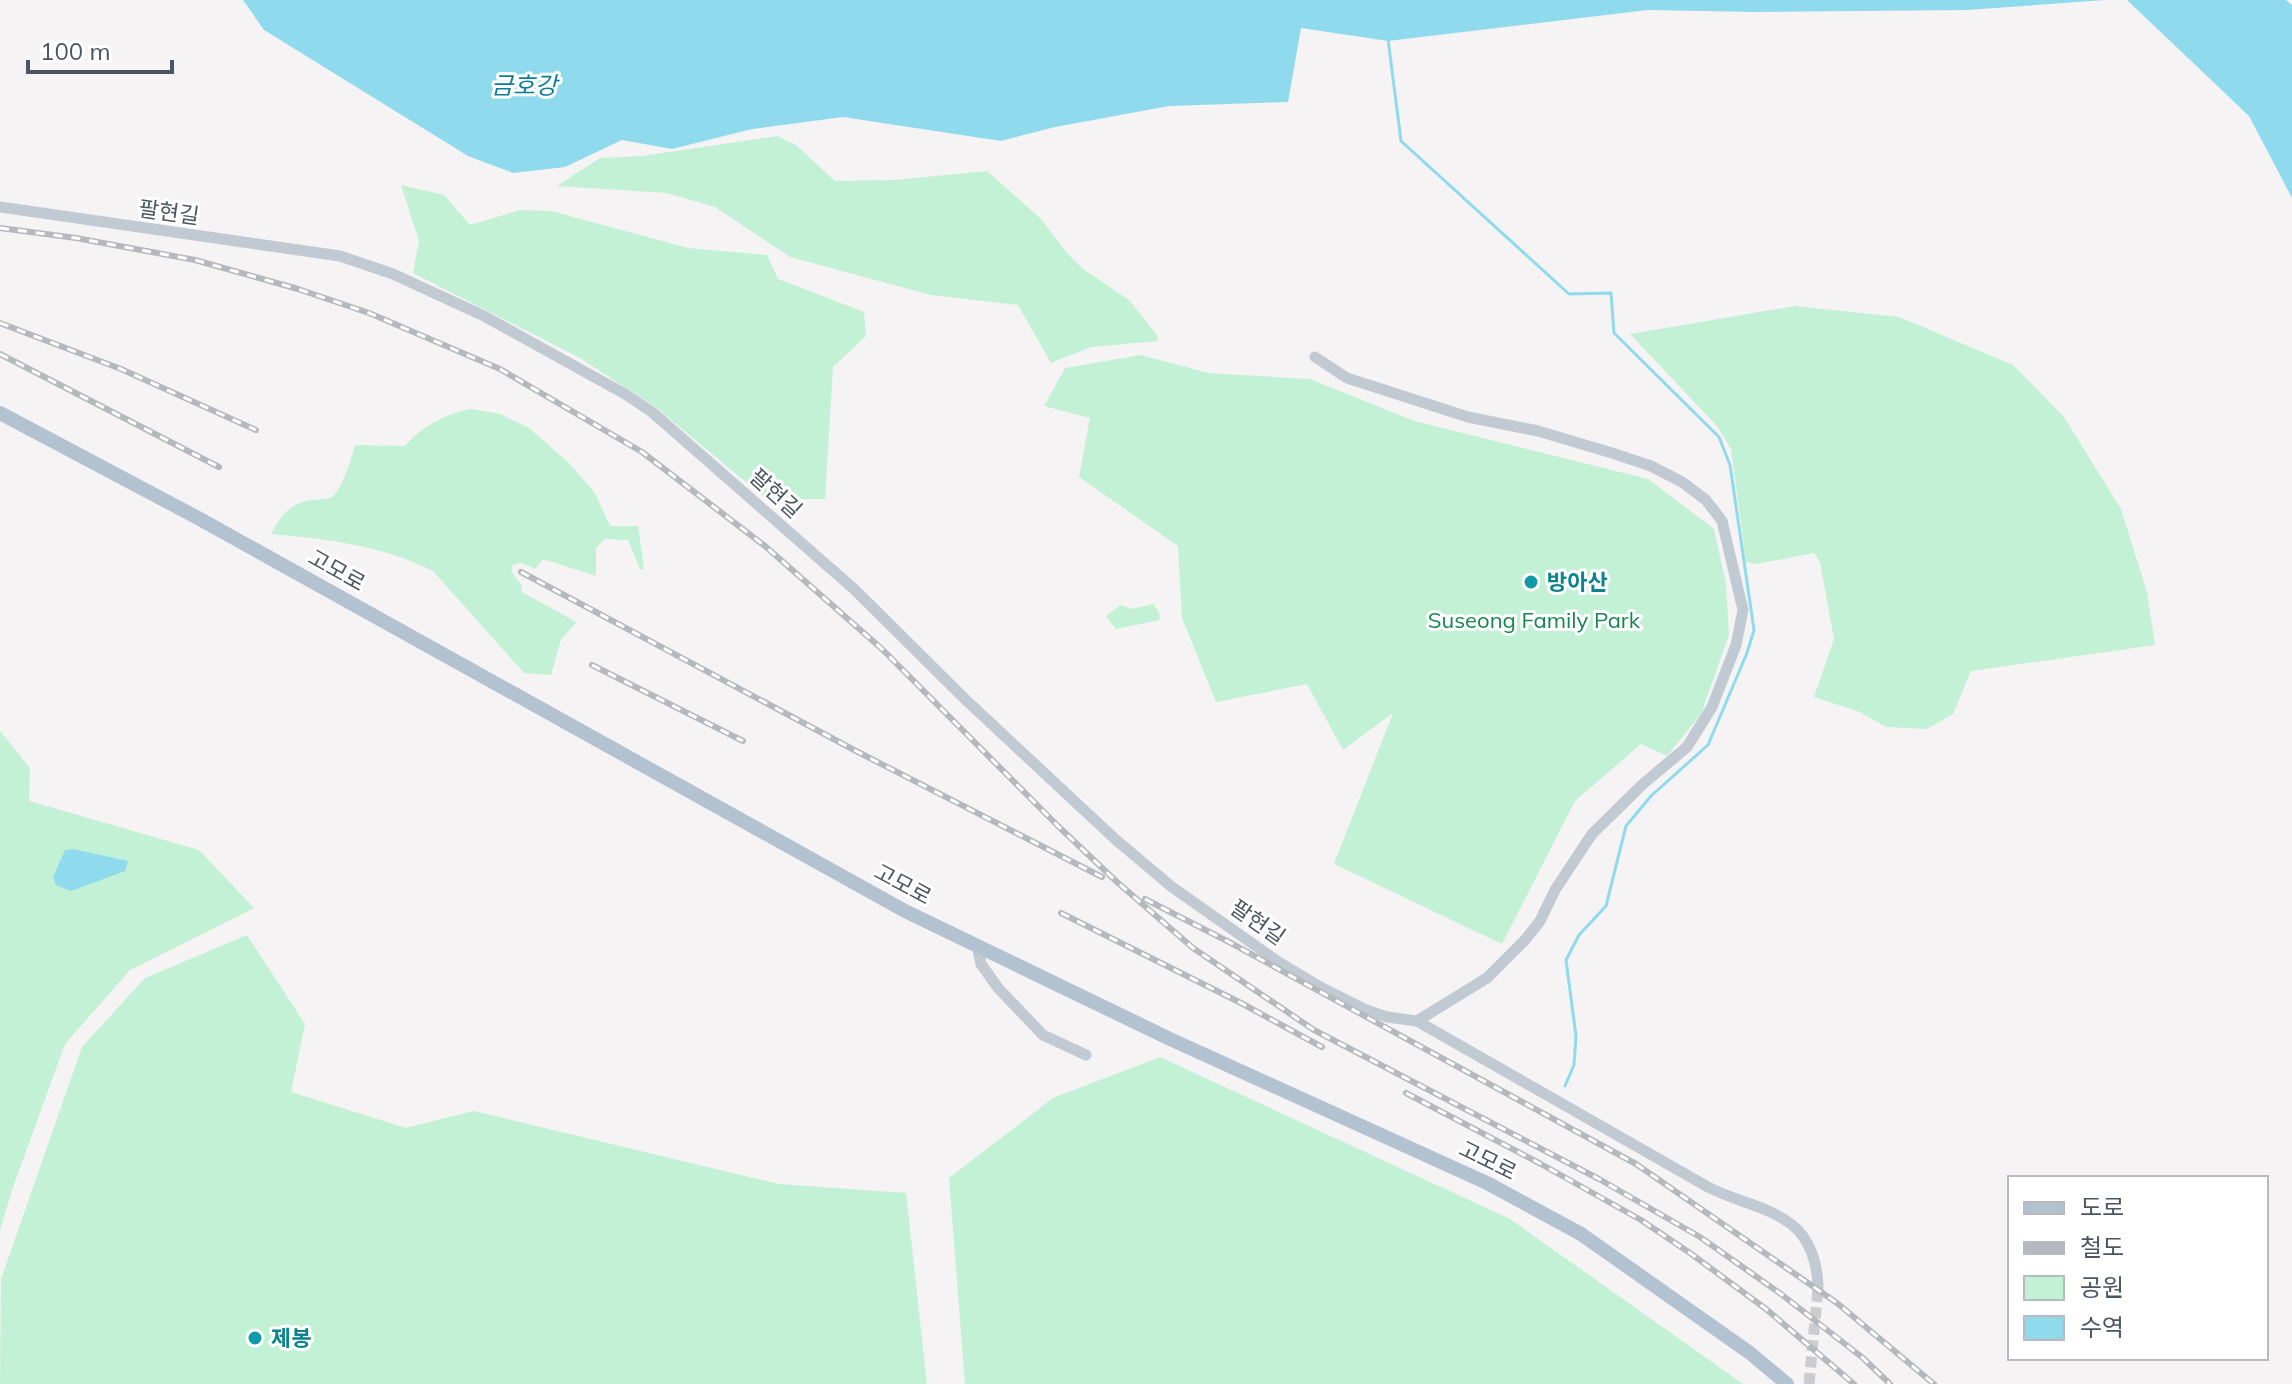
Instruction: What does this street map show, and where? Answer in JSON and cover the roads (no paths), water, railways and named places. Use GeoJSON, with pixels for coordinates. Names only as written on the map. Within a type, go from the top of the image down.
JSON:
{"type":"FeatureCollection","features":[{"type":"Feature","properties":{"kind":"main road","name":"고모로"},"geometry":{"type":"LineString","coordinates":[[0,413],[198,518],[905,911],[1170,1039],[1487,1183],[1581,1234],[1750,1353],[1787,1384]]}},
{"type":"Feature","properties":{"kind":"street","name":"팔현길"},"geometry":{"type":"LineString","coordinates":[[0,207],[340,256],[439,294],[625,394],[689,443],[854,589],[967,701],[1115,839],[1172,887],[1280,963],[1322,988],[1366,1010],[1387,1017],[1417,1021],[1717,1192],[1791,1223],[1810,1249],[1816,1265],[1818,1289]]}},
{"type":"Feature","properties":{"kind":"street"},"geometry":{"type":"LineString","coordinates":[[1315,357],[1347,378],[1468,417],[1538,431],[1612,453],[1651,466],[1682,482],[1706,500],[1722,521],[1743,610],[1736,645],[1712,707],[1687,747],[1643,784],[1592,834],[1562,879],[1540,921],[1525,940],[1487,978],[1417,1021]]}},
{"type":"Feature","properties":{"kind":"street"},"geometry":{"type":"LineString","coordinates":[[977,946],[981,964],[998,988],[1043,1035],[1086,1055]]}},
{"type":"Feature","properties":{"kind":"water","name":"금호강"},"geometry":{"type":"Polygon","coordinates":[[[243,0],[2105,0],[1967,10],[1648,10],[1388,41],[1301,28],[1288,102],[1169,106],[1055,127],[1001,141],[843,117],[752,129],[672,149],[622,140],[565,167],[513,173],[468,156],[264,30],[243,0]]]}},
{"type":"Feature","properties":{"kind":"water"},"geometry":{"type":"Polygon","coordinates":[[[2127,0],[2286,0],[2292,5],[2292,198],[2249,116],[2127,0]]]}},
{"type":"Feature","properties":{"kind":"water"},"geometry":{"type":"Polygon","coordinates":[[[65,850],[128,861],[125,871],[71,891],[56,885],[53,877],[65,850]]]}},
{"type":"Feature","properties":{"kind":"waterway"},"geometry":{"type":"LineString","coordinates":[[1388,39],[1401,141],[1569,294],[1611,293],[1614,333],[1719,437],[1730,465],[1754,630],[1708,745],[1651,796],[1626,826],[1606,906],[1579,935],[1566,960],[1576,1036],[1574,1065],[1565,1086]]}},
{"type":"Feature","properties":{"kind":"tunnel"},"geometry":{"type":"LineString","coordinates":[[1809,1384],[1818,1289]]}},
{"type":"Feature","properties":{"kind":"railway"},"geometry":{"type":"LineString","coordinates":[[0,228],[76,238],[195,260],[369,313],[500,369],[642,452],[765,546],[882,649],[1058,826],[1193,948],[1314,1030],[1599,1179],[1700,1237],[1781,1294],[1863,1358],[1890,1384]]}},
{"type":"Feature","properties":{"kind":"railway"},"geometry":{"type":"LineString","coordinates":[[0,323],[121,369],[256,430]]}},
{"type":"Feature","properties":{"kind":"railway"},"geometry":{"type":"LineString","coordinates":[[0,354],[219,467]]}},
{"type":"Feature","properties":{"kind":"railway"},"geometry":{"type":"LineString","coordinates":[[521,572],[856,751],[1102,877]]}},
{"type":"Feature","properties":{"kind":"railway"},"geometry":{"type":"LineString","coordinates":[[592,665],[743,741]]}},
{"type":"Feature","properties":{"kind":"railway"},"geometry":{"type":"LineString","coordinates":[[1145,899],[1636,1164],[1837,1303],[1934,1384]]}},
{"type":"Feature","properties":{"kind":"railway"},"geometry":{"type":"LineString","coordinates":[[1061,913],[1322,1047]]}},
{"type":"Feature","properties":{"kind":"railway"},"geometry":{"type":"LineString","coordinates":[[1406,1093],[1641,1220],[1766,1309],[1854,1384]]}},
{"type":"Feature","properties":{"kind":"place","name":"방아산"},"geometry":{"type":"Point","coordinates":[1531,582]}},
{"type":"Feature","properties":{"kind":"place","name":"제봉"},"geometry":{"type":"Point","coordinates":[255,1338]}},
{"type":"Feature","properties":{"kind":"park label","name":"Suseong Family Park"},"geometry":{"type":"Point","coordinates":[1534,620]}}]}
